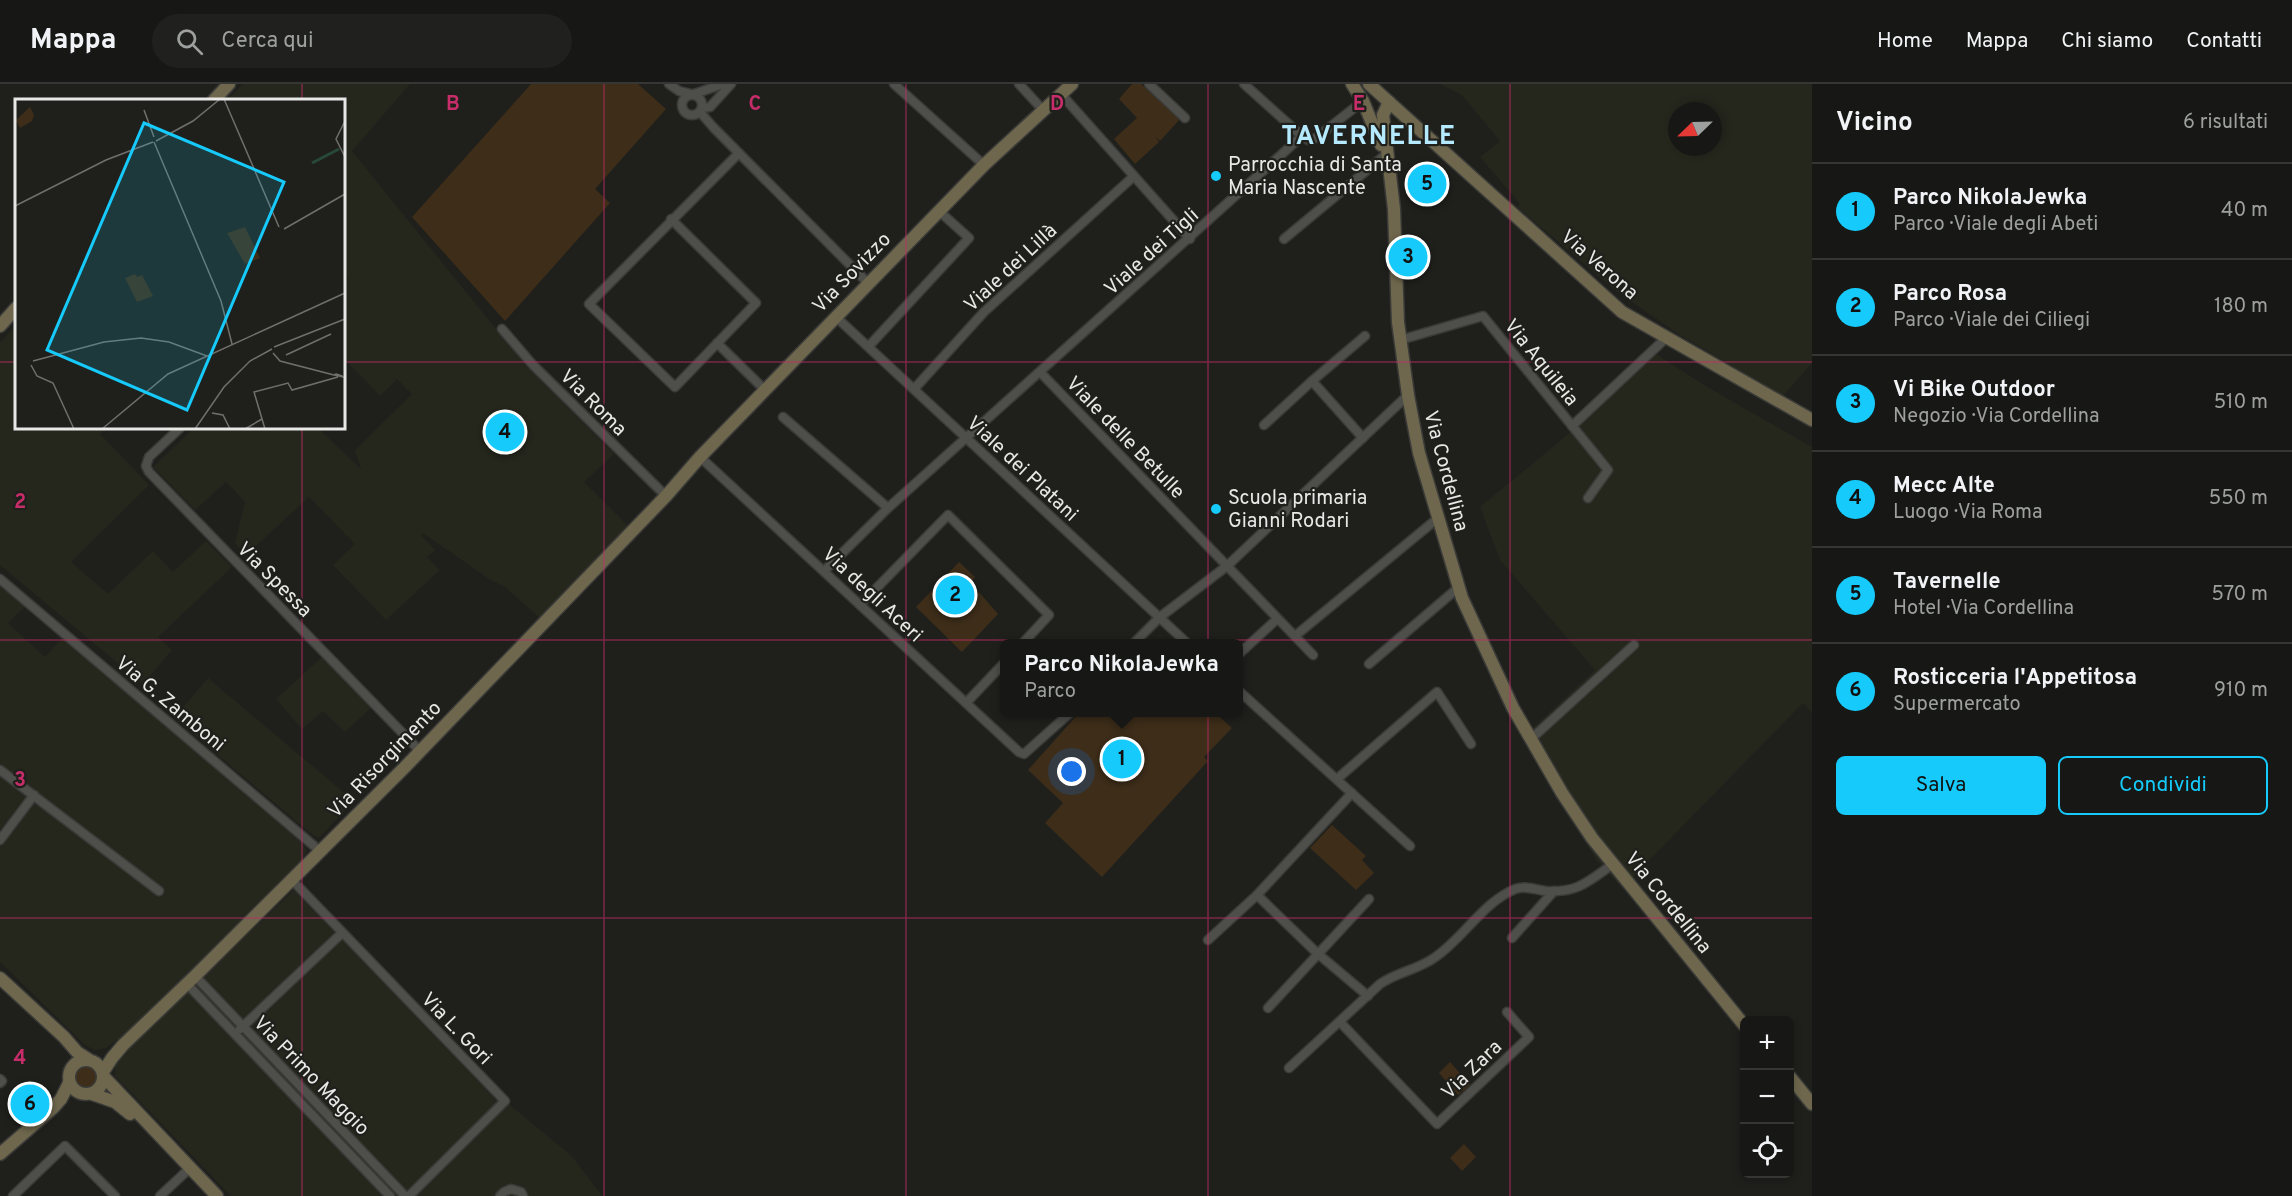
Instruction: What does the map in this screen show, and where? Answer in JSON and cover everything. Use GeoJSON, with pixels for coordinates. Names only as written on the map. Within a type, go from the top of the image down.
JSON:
{"type":"FeatureCollection","features":[{"type":"Feature","properties":{"kind":"street"},"geometry":{"type":"LineString","coordinates":[[215,99],[229,84]]}},
{"type":"Feature","properties":{"kind":"street"},"geometry":{"type":"LineString","coordinates":[[682,104],[684,98],[723,84]]}},
{"type":"Feature","properties":{"kind":"street"},"geometry":{"type":"LineString","coordinates":[[669,85],[687,114],[710,107],[731,84]]}},
{"type":"Feature","properties":{"kind":"street"},"geometry":{"type":"LineString","coordinates":[[894,84],[984,165]]}},
{"type":"Feature","properties":{"kind":"street"},"geometry":{"type":"LineString","coordinates":[[1019,84],[1043,110]]}},
{"type":"Feature","properties":{"kind":"street","name":"Via Sovizzo"},"geometry":{"type":"LineString","coordinates":[[666,496],[700,457],[984,165],[1072,84]]}},
{"type":"Feature","properties":{"kind":"street"},"geometry":{"type":"LineString","coordinates":[[1149,84],[1185,118]]}},
{"type":"Feature","properties":{"kind":"street"},"geometry":{"type":"LineString","coordinates":[[1244,84],[1302,136]]}},
{"type":"Feature","properties":{"kind":"street","name":"Via Cordellina"},"geometry":{"type":"LineString","coordinates":[[1352,84],[1363,101],[1379,136],[1392,196]]}},
{"type":"Feature","properties":{"kind":"street","name":"Via Verona"},"geometry":{"type":"LineString","coordinates":[[1370,84],[1622,312],[1812,420]]}},
{"type":"Feature","properties":{"kind":"street"},"geometry":{"type":"LineString","coordinates":[[669,85],[700,98],[699,112],[868,283]]}},
{"type":"Feature","properties":{"kind":"street"},"geometry":{"type":"LineString","coordinates":[[1061,94],[1190,239]]}},
{"type":"Feature","properties":{"kind":"street","name":"Viale dei Tigli"},"geometry":{"type":"LineString","coordinates":[[824,571],[888,508],[1302,136],[1308,140],[1316,138],[1363,101]]}},
{"type":"Feature","properties":{"kind":"street","name":"Via Cordellina"},"geometry":{"type":"LineString","coordinates":[[1389,102],[1383,115],[1392,196],[1398,321],[1408,396],[1419,453],[1459,587],[1514,708],[1562,794],[1612,864],[1740,1020]]}},
{"type":"Feature","properties":{"kind":"street"},"geometry":{"type":"LineString","coordinates":[[671,219],[756,303],[675,387],[589,304],[671,219],[739,153]]}},
{"type":"Feature","properties":{"kind":"street"},"geometry":{"type":"LineString","coordinates":[[1284,239],[1384,156]]}},
{"type":"Feature","properties":{"kind":"street","name":"Viale dei Lillà"},"geometry":{"type":"LineString","coordinates":[[915,388],[984,312],[1134,176]]}},
{"type":"Feature","properties":{"kind":"street"},"geometry":{"type":"LineString","coordinates":[[869,346],[969,238],[939,211]]}},
{"type":"Feature","properties":{"kind":"street"},"geometry":{"type":"LineString","coordinates":[[0,326],[15,309]]}},
{"type":"Feature","properties":{"kind":"street","name":"Via Aquileia"},"geometry":{"type":"LineString","coordinates":[[1400,340],[1483,316],[1608,470],[1588,498]]}},
{"type":"Feature","properties":{"kind":"street","name":"Viale dei Platani"},"geometry":{"type":"LineString","coordinates":[[836,317],[1183,639]]}},
{"type":"Feature","properties":{"kind":"street","name":"Via Roma"},"geometry":{"type":"LineString","coordinates":[[502,329],[533,365],[666,496]]}},
{"type":"Feature","properties":{"kind":"street"},"geometry":{"type":"LineString","coordinates":[[1264,425],[1365,336]]}},
{"type":"Feature","properties":{"kind":"street"},"geometry":{"type":"LineString","coordinates":[[1572,426],[1666,338]]}},
{"type":"Feature","properties":{"kind":"street"},"geometry":{"type":"LineString","coordinates":[[717,344],[765,390]]}},
{"type":"Feature","properties":{"kind":"street","name":"Viale delle Betulle"},"geometry":{"type":"LineString","coordinates":[[1040,372],[1312,655]]}},
{"type":"Feature","properties":{"kind":"street"},"geometry":{"type":"LineString","coordinates":[[1312,381],[1364,438]]}},
{"type":"Feature","properties":{"kind":"street"},"geometry":{"type":"LineString","coordinates":[[1138,639],[1160,617],[1227,566],[1408,396]]}},
{"type":"Feature","properties":{"kind":"street"},"geometry":{"type":"LineString","coordinates":[[783,417],[888,508]]}},
{"type":"Feature","properties":{"kind":"street","name":"Via Spessa"},"geometry":{"type":"LineString","coordinates":[[179,429],[149,457],[146,466],[149,472],[420,750]]}},
{"type":"Feature","properties":{"kind":"street","name":"Via degli Aceri"},"geometry":{"type":"LineString","coordinates":[[700,457],[1013,747],[1024,754],[1065,717]]}},
{"type":"Feature","properties":{"kind":"street","name":"Via Risorgimento"},"geometry":{"type":"LineString","coordinates":[[123,1045],[292,880],[666,496]]}},
{"type":"Feature","properties":{"kind":"street"},"geometry":{"type":"LineString","coordinates":[[860,605],[948,515],[1049,615],[1027,639]]}},
{"type":"Feature","properties":{"kind":"street"},"geometry":{"type":"LineString","coordinates":[[1295,636],[1438,518]]}},
{"type":"Feature","properties":{"kind":"street","name":"Via G. Zamboni"},"geometry":{"type":"LineString","coordinates":[[0,579],[320,851]]}},
{"type":"Feature","properties":{"kind":"street"},"geometry":{"type":"LineString","coordinates":[[1369,664],[1459,587]]}},
{"type":"Feature","properties":{"kind":"street"},"geometry":{"type":"LineString","coordinates":[[1243,650],[1277,619]]}},
{"type":"Feature","properties":{"kind":"street"},"geometry":{"type":"LineString","coordinates":[[1531,739],[1634,645]]}},
{"type":"Feature","properties":{"kind":"street"},"geometry":{"type":"LineString","coordinates":[[966,703],[1000,667]]}},
{"type":"Feature","properties":{"kind":"street"},"geometry":{"type":"LineString","coordinates":[[1337,779],[1437,692],[1471,744]]}},
{"type":"Feature","properties":{"kind":"street"},"geometry":{"type":"LineString","coordinates":[[1243,695],[1410,846]]}},
{"type":"Feature","properties":{"kind":"street"},"geometry":{"type":"LineString","coordinates":[[0,770],[159,891]]}},
{"type":"Feature","properties":{"kind":"street"},"geometry":{"type":"LineString","coordinates":[[1208,940],[1257,895],[1352,794]]}},
{"type":"Feature","properties":{"kind":"street"},"geometry":{"type":"LineString","coordinates":[[0,840],[34,795]]}},
{"type":"Feature","properties":{"kind":"street"},"geometry":{"type":"LineString","coordinates":[[1289,1068],[1394,974],[1414,969],[1436,957],[1475,920],[1512,890],[1522,886],[1554,891],[1573,890],[1612,864]]}},
{"type":"Feature","properties":{"kind":"street","name":"Via L. Gori"},"geometry":{"type":"LineString","coordinates":[[292,880],[505,1101],[407,1196]]}},
{"type":"Feature","properties":{"kind":"street"},"geometry":{"type":"LineString","coordinates":[[1512,938],[1554,891]]}},
{"type":"Feature","properties":{"kind":"street"},"geometry":{"type":"LineString","coordinates":[[1257,895],[1319,954],[1368,996]]}},
{"type":"Feature","properties":{"kind":"street"},"geometry":{"type":"LineString","coordinates":[[1268,1008],[1369,899]]}},
{"type":"Feature","properties":{"kind":"street"},"geometry":{"type":"LineString","coordinates":[[235,1034],[342,933]]}},
{"type":"Feature","properties":{"kind":"street"},"geometry":{"type":"LineString","coordinates":[[0,978],[64,1037],[77,1052],[91,1060],[217,1196]]}},
{"type":"Feature","properties":{"kind":"street","name":"Via Primo Maggio"},"geometry":{"type":"LineString","coordinates":[[191,980],[244,1026],[407,1196]]}},
{"type":"Feature","properties":{"kind":"street","name":"Via Primo Maggio"},"geometry":{"type":"LineString","coordinates":[[191,980],[235,1034],[390,1196]]}},
{"type":"Feature","properties":{"kind":"street","name":"Via Zara"},"geometry":{"type":"LineString","coordinates":[[1340,1022],[1437,1125],[1529,1037],[1507,1012]]}},
{"type":"Feature","properties":{"kind":"street"},"geometry":{"type":"LineString","coordinates":[[39,1016],[58,1038],[69,1056],[71,1067],[68,1077],[73,1089],[115,1102],[152,1128]]}},
{"type":"Feature","properties":{"kind":"street"},"geometry":{"type":"LineString","coordinates":[[71,1067],[79,1061],[104,1058],[123,1045]]}},
{"type":"Feature","properties":{"kind":"street"},"geometry":{"type":"LineString","coordinates":[[0,1154],[53,1108],[65,1100],[87,1094],[100,1087],[103,1075],[112,1058],[123,1045]]}},
{"type":"Feature","properties":{"kind":"street"},"geometry":{"type":"LineString","coordinates":[[1794,1082],[1812,1104]]}},
{"type":"Feature","properties":{"kind":"street"},"geometry":{"type":"LineString","coordinates":[[53,1108],[61,1099],[69,1083]]}},
{"type":"Feature","properties":{"kind":"street"},"geometry":{"type":"LineString","coordinates":[[333,1136],[341,1129]]}},
{"type":"Feature","properties":{"kind":"street"},"geometry":{"type":"LineString","coordinates":[[13,1196],[65,1146],[115,1196]]}},
{"type":"Feature","properties":{"kind":"street"},"geometry":{"type":"LineString","coordinates":[[160,1196],[190,1168]]}},
{"type":"Feature","properties":{"kind":"street"},"geometry":{"type":"LineString","coordinates":[[500,1196],[511,1189],[521,1192],[523,1196]]}},
{"type":"Feature","properties":{"kind":"shaded area"},"geometry":{"type":"Polygon","coordinates":[[[243,84],[410,84],[352,151],[526,366],[614,454],[584,482],[629,527],[542,620],[505,587],[489,579],[423,533],[421,535],[435,550],[427,557],[440,570],[386,620],[333,565],[355,544],[309,497],[246,555],[235,543],[245,502],[226,482],[195,510],[153,467],[193,429],[319,429],[361,469],[355,450],[412,394],[397,379],[380,396],[345,360],[345,282],[348,279],[345,275],[345,99],[228,99],[243,84]]]}},
{"type":"Feature","properties":{"kind":"shaded area"},"geometry":{"type":"Polygon","coordinates":[[[531,84],[638,84],[666,109],[595,189],[610,203],[505,321],[412,217],[531,84]]]}},
{"type":"Feature","properties":{"kind":"shaded area"},"geometry":{"type":"Polygon","coordinates":[[[1132,84],[1141,84],[1180,119],[1160,141],[1155,136],[1159,142],[1135,164],[1114,139],[1137,118],[1119,99],[1132,84]]]}},
{"type":"Feature","properties":{"kind":"shaded area"},"geometry":{"type":"Polygon","coordinates":[[[1440,84],[1812,84],[1812,363],[1783,396],[1680,335],[1616,291],[1517,207],[1520,204],[1480,157],[1500,141],[1462,95],[1440,84]]]}},
{"type":"Feature","properties":{"kind":"shaded area"},"geometry":{"type":"Polygon","coordinates":[[[15,326],[15,429],[106,429],[100,434],[149,485],[71,562],[108,594],[153,551],[173,572],[206,541],[232,567],[158,637],[172,650],[143,684],[0,565],[0,343],[15,326]]]}},
{"type":"Feature","properties":{"kind":"shaded area"},"geometry":{"type":"Polygon","coordinates":[[[1656,354],[1704,385],[1812,447],[1812,713],[1803,703],[1622,888],[1597,861],[1522,738],[1595,670],[1500,560],[1480,507],[1578,426],[1656,354]]]}},
{"type":"Feature","properties":{"kind":"shaded area"},"geometry":{"type":"Polygon","coordinates":[[[959,562],[975,577],[971,583],[998,614],[962,652],[916,607],[959,562]]]}},
{"type":"Feature","properties":{"kind":"shaded area"},"geometry":{"type":"Polygon","coordinates":[[[0,585],[26,606],[8,623],[45,657],[63,637],[301,842],[307,850],[303,859],[224,940],[126,1033],[106,1048],[95,1050],[86,1046],[0,962],[0,585]]]}},
{"type":"Feature","properties":{"kind":"shaded area"},"geometry":{"type":"Polygon","coordinates":[[[322,657],[371,708],[345,732],[323,711],[302,729],[276,699],[322,657]]]}},
{"type":"Feature","properties":{"kind":"shaded area"},"geometry":{"type":"Polygon","coordinates":[[[208,678],[354,801],[320,837],[316,837],[303,827],[174,718],[208,678]]]}},
{"type":"Feature","properties":{"kind":"shaded area"},"geometry":{"type":"Polygon","coordinates":[[[1075,717],[1220,717],[1232,728],[1204,757],[1208,761],[1102,877],[1045,823],[1063,803],[1028,770],[1075,717]]]}},
{"type":"Feature","properties":{"kind":"shaded area"},"geometry":{"type":"Polygon","coordinates":[[[1332,825],[1366,856],[1362,860],[1374,873],[1356,890],[1310,848],[1332,825]]]}},
{"type":"Feature","properties":{"kind":"shaded area"},"geometry":{"type":"Polygon","coordinates":[[[294,890],[498,1102],[401,1196],[231,1196],[115,1076],[115,1060],[294,890]]]}},
{"type":"Feature","properties":{"kind":"shaded area"},"geometry":{"type":"Polygon","coordinates":[[[1450,1062],[1470,1085],[1458,1095],[1439,1073],[1450,1062]]]}},
{"type":"Feature","properties":{"kind":"shaded area"},"geometry":{"type":"Polygon","coordinates":[[[86,1063],[95,1067],[99,1076],[95,1085],[86,1089],[77,1085],[73,1076],[77,1067],[86,1063]]]}},
{"type":"Feature","properties":{"kind":"shaded area"},"geometry":{"type":"Polygon","coordinates":[[[505,1101],[572,1156],[602,1196],[408,1196],[505,1101]]]}},
{"type":"Feature","properties":{"kind":"shaded area"},"geometry":{"type":"Polygon","coordinates":[[[1464,1144],[1476,1157],[1462,1171],[1450,1158],[1464,1144]]]}},
{"type":"Feature","properties":{"kind":"place","name":"Parrocchia di Santa Maria Nascente"},"geometry":{"type":"Point","coordinates":[1216,176]}},
{"type":"Feature","properties":{"kind":"place","name":"Tavernelle"},"geometry":{"type":"Point","coordinates":[1427,184]}},
{"type":"Feature","properties":{"kind":"place","name":"Vi Bike Outdoor"},"geometry":{"type":"Point","coordinates":[1408,257]}},
{"type":"Feature","properties":{"kind":"place","name":"Mecc Alte"},"geometry":{"type":"Point","coordinates":[505,432]}},
{"type":"Feature","properties":{"kind":"place","name":"Scuola primaria Gianni Rodari"},"geometry":{"type":"Point","coordinates":[1216,509]}},
{"type":"Feature","properties":{"kind":"place","name":"Parco Rosa"},"geometry":{"type":"Point","coordinates":[955,595]}},
{"type":"Feature","properties":{"kind":"place","name":"Parco NikolaJewka"},"geometry":{"type":"Point","coordinates":[1122,759]}},
{"type":"Feature","properties":{"kind":"place","name":"Rosticceria l'Appetitosa"},"geometry":{"type":"Point","coordinates":[30,1104]}},
{"type":"Feature","properties":{"kind":"district","name":"TAVERNELLE"},"geometry":{"type":"Point","coordinates":[1369,135]}}]}
